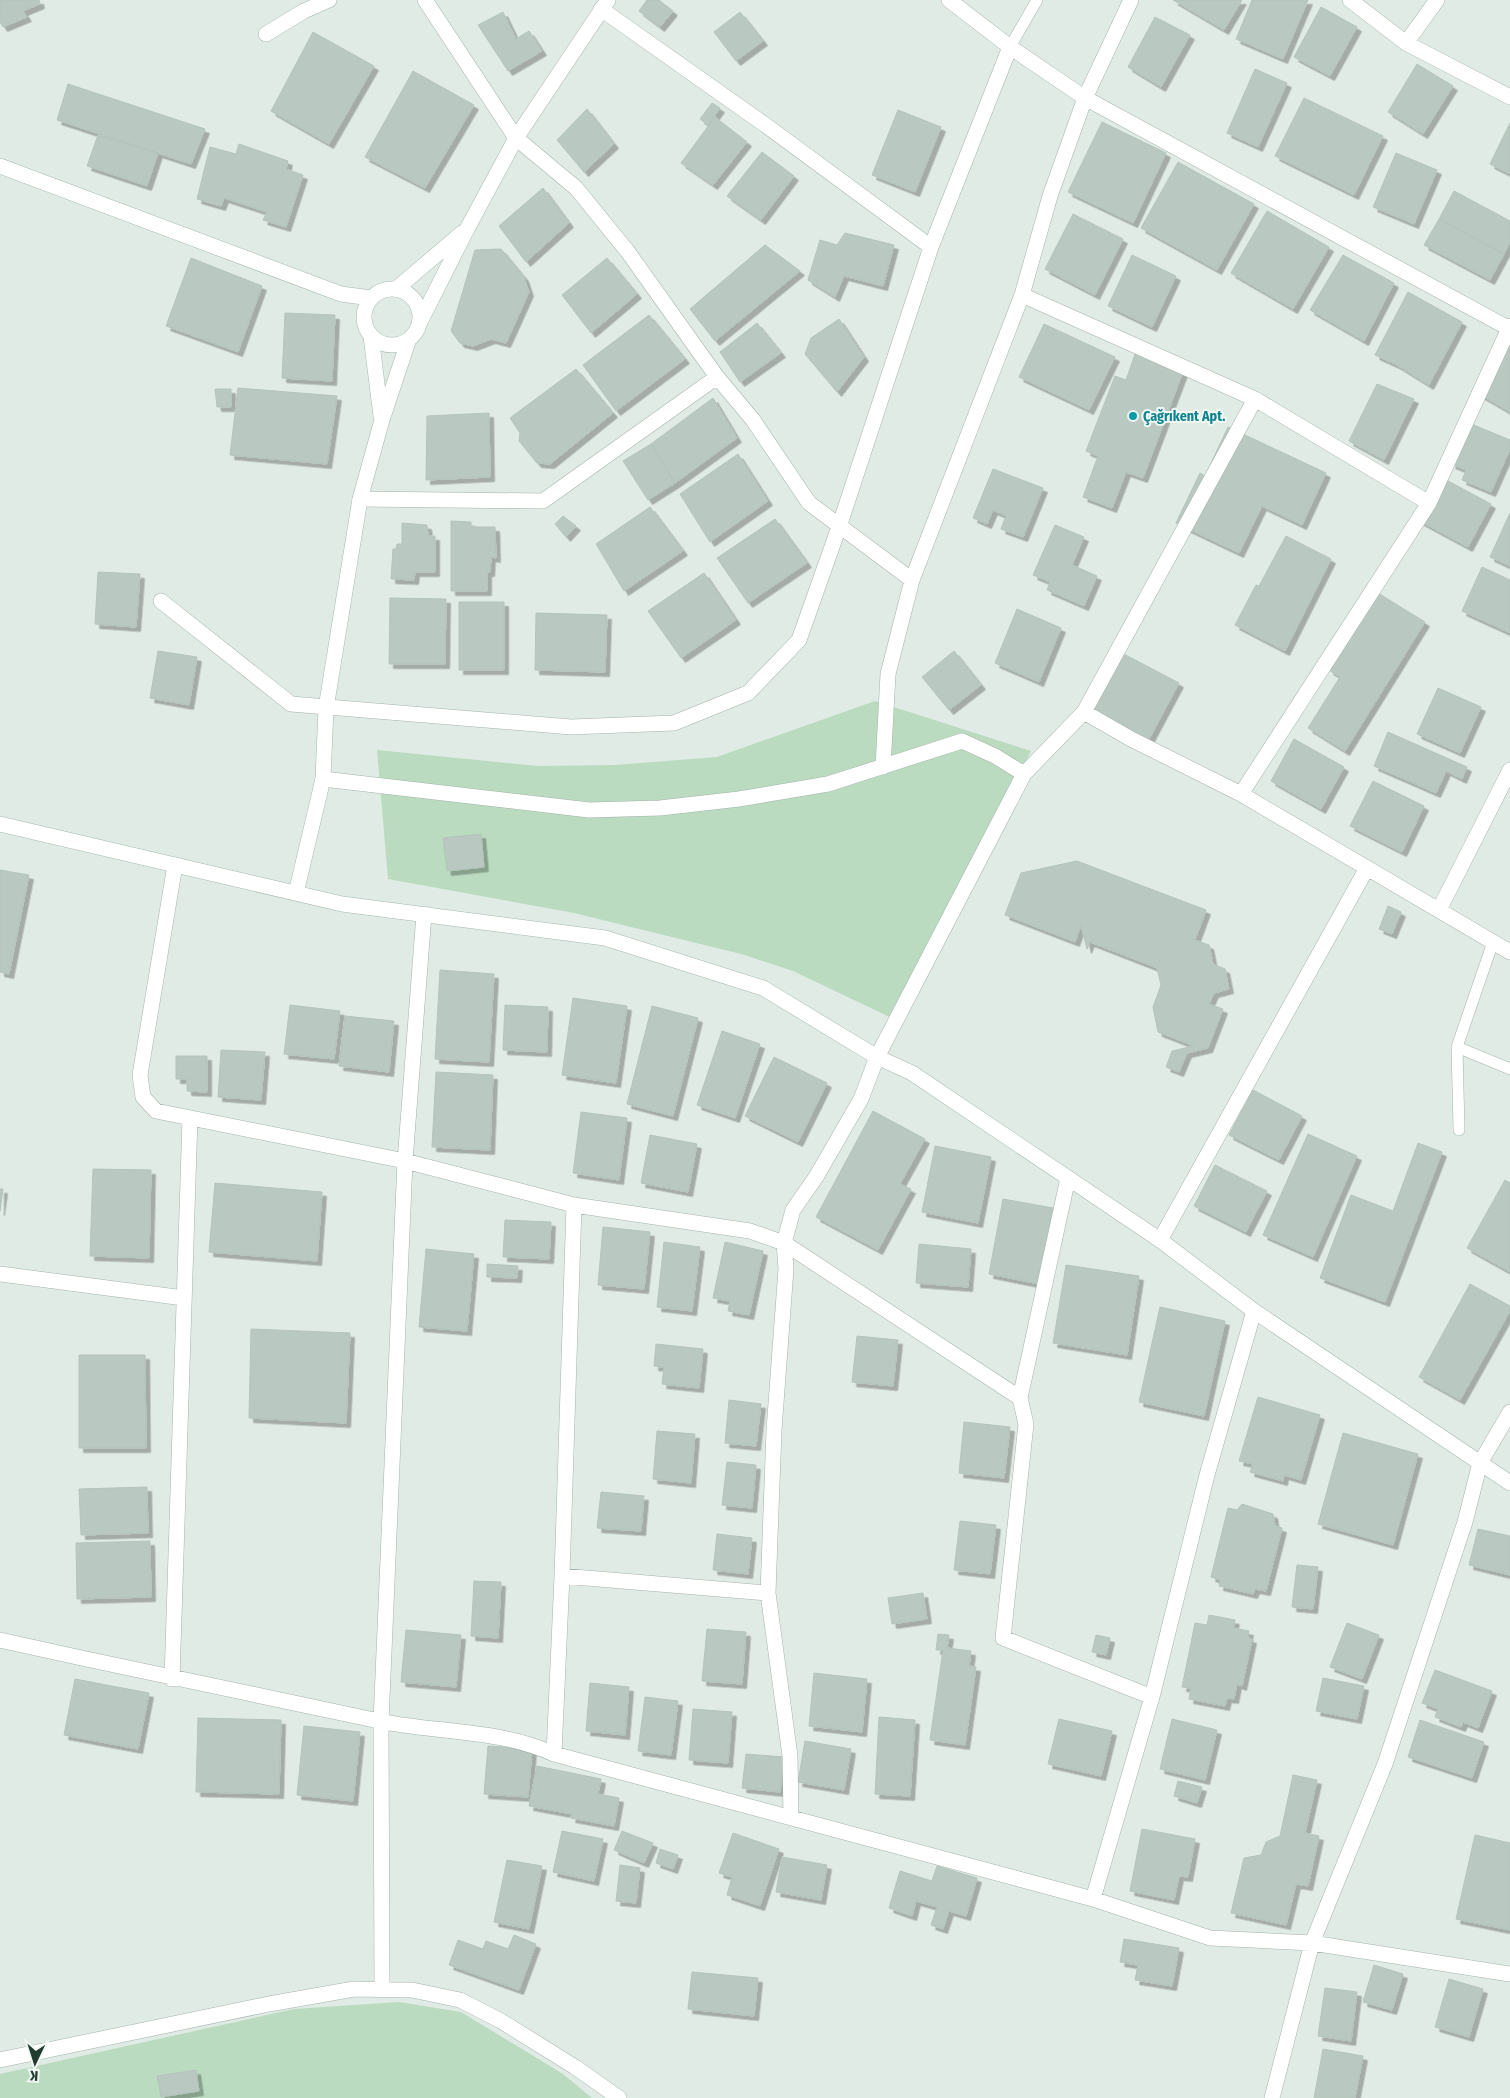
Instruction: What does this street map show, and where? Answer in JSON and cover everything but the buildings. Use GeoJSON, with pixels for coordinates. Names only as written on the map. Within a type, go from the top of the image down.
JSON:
{"type":"FeatureCollection","features":[{"type":"Feature","properties":{"kind":"street"},"geometry":{"type":"LineString","coordinates":[[266,34],[300,6],[329,0]]}},
{"type":"Feature","properties":{"kind":"street"},"geometry":{"type":"LineString","coordinates":[[426,0],[516,138],[576,188],[628,252],[717,377],[753,420],[809,503],[912,580]]}},
{"type":"Feature","properties":{"kind":"street"},"geometry":{"type":"LineString","coordinates":[[949,0],[1010,47],[1085,98],[1510,328],[1429,503],[1240,794]]}},
{"type":"Feature","properties":{"kind":"street"},"geometry":{"type":"LineString","coordinates":[[883,767],[888,674],[912,580],[1022,295],[1050,196],[1085,98],[1131,0]]}},
{"type":"Feature","properties":{"kind":"street"},"geometry":{"type":"LineString","coordinates":[[1350,0],[1406,44],[1510,97]]}},
{"type":"Feature","properties":{"kind":"street"},"geometry":{"type":"LineString","coordinates":[[1406,44],[1437,0]]}},
{"type":"Feature","properties":{"kind":"street"},"geometry":{"type":"LineString","coordinates":[[371,336],[379,342],[389,345],[400,344],[416,332],[467,229],[516,138],[605,4],[931,247]]}},
{"type":"Feature","properties":{"kind":"street"},"geometry":{"type":"LineString","coordinates":[[161,601],[291,704],[570,727],[674,723],[748,693],[799,640],[839,527],[931,247],[1010,47]]}},
{"type":"Feature","properties":{"kind":"street"},"geometry":{"type":"LineString","coordinates":[[0,166],[341,294],[371,298]]}},
{"type":"Feature","properties":{"kind":"street"},"geometry":{"type":"LineString","coordinates":[[396,289],[467,229]]}},
{"type":"Feature","properties":{"kind":"street"},"geometry":{"type":"LineString","coordinates":[[382,420],[371,336],[363,316],[366,306],[371,298],[380,291],[396,289],[410,294],[416,302],[420,312],[420,322]]}},
{"type":"Feature","properties":{"kind":"street"},"geometry":{"type":"LineString","coordinates":[[1022,295],[1255,399],[1429,503]]}},
{"type":"Feature","properties":{"kind":"street"},"geometry":{"type":"LineString","coordinates":[[296,893],[323,779],[326,708],[360,499],[382,420],[409,339]]}},
{"type":"Feature","properties":{"kind":"street"},"geometry":{"type":"LineString","coordinates":[[360,499],[543,501],[717,377]]}},
{"type":"Feature","properties":{"kind":"street"},"geometry":{"type":"LineString","coordinates":[[791,1818],[789,1747],[768,1593],[774,1430],[786,1269],[784,1243],[793,1210],[816,1177],[861,1100],[877,1057],[1024,774],[1084,712],[1255,399]]}},
{"type":"Feature","properties":{"kind":"street"},"geometry":{"type":"LineString","coordinates":[[1084,712],[1131,739],[1240,794],[1510,952]]}},
{"type":"Feature","properties":{"kind":"street"},"geometry":{"type":"LineString","coordinates":[[323,779],[589,810],[660,808],[740,799],[828,784],[962,741],[996,756],[1024,774]]}},
{"type":"Feature","properties":{"kind":"street"},"geometry":{"type":"LineString","coordinates":[[1439,910],[1510,770]]}},
{"type":"Feature","properties":{"kind":"street"},"geometry":{"type":"LineString","coordinates":[[0,824],[342,904],[605,938],[763,988],[877,1057],[912,1073],[1160,1240],[1254,1311],[1510,1483]]}},
{"type":"Feature","properties":{"kind":"street"},"geometry":{"type":"LineString","coordinates":[[175,865],[140,1075],[143,1097],[156,1111],[405,1161],[574,1205],[750,1231],[784,1243],[1020,1398]]}},
{"type":"Feature","properties":{"kind":"street"},"geometry":{"type":"LineString","coordinates":[[1160,1240],[1367,868]]}},
{"type":"Feature","properties":{"kind":"street"},"geometry":{"type":"LineString","coordinates":[[382,1989],[381,1722],[405,1161],[424,914]]}},
{"type":"Feature","properties":{"kind":"street"},"geometry":{"type":"LineString","coordinates":[[172,1679],[190,1118]]}},
{"type":"Feature","properties":{"kind":"street"},"geometry":{"type":"LineString","coordinates":[[1068,1178],[1020,1398],[1026,1424],[1003,1638],[1152,1697]]}},
{"type":"Feature","properties":{"kind":"street"},"geometry":{"type":"LineString","coordinates":[[554,1754],[562,1576],[574,1205]]}},
{"type":"Feature","properties":{"kind":"street"},"geometry":{"type":"LineString","coordinates":[[0,1274],[184,1298]]}},
{"type":"Feature","properties":{"kind":"street"},"geometry":{"type":"LineString","coordinates":[[1094,1899],[1152,1697],[1207,1475],[1254,1311]]}},
{"type":"Feature","properties":{"kind":"street"},"geometry":{"type":"LineString","coordinates":[[1272,2098],[1312,1943],[1385,1764],[1465,1522],[1480,1463],[1510,1412]]}},
{"type":"Feature","properties":{"kind":"street"},"geometry":{"type":"LineString","coordinates":[[562,1576],[768,1593]]}},
{"type":"Feature","properties":{"kind":"street"},"geometry":{"type":"LineString","coordinates":[[0,1640],[172,1679],[381,1722],[524,1742],[554,1754],[1094,1899],[1210,1938],[1312,1943],[1510,1974]]}},
{"type":"Feature","properties":{"kind":"street"},"geometry":{"type":"LineString","coordinates":[[0,2060],[269,2004],[354,1989],[412,1990],[460,2000],[575,2066],[619,2098]]}},
{"type":"Feature","properties":{"kind":"lane"},"geometry":{"type":"LineString","coordinates":[[1010,47],[1037,0]]}},
{"type":"Feature","properties":{"kind":"lane"},"geometry":{"type":"LineString","coordinates":[[1459,1130],[1457,1047],[1493,942]]}},
{"type":"Feature","properties":{"kind":"lane"},"geometry":{"type":"LineString","coordinates":[[1457,1047],[1510,1070]]}},
{"type":"Feature","properties":{"kind":"green space"},"geometry":{"type":"Polygon","coordinates":[[[875,701],[1031,751],[898,1021],[793,971],[741,954],[574,913],[388,879],[377,750],[539,766],[615,765],[717,757],[875,701]]]}},
{"type":"Feature","properties":{"kind":"green space"},"geometry":{"type":"Polygon","coordinates":[[[399,2002],[461,2012],[563,2074],[592,2098],[0,2098],[0,2074],[294,2009],[399,2002]]]}},
{"type":"Feature","properties":{"kind":"place","name":"Çağrıkent Apt."},"geometry":{"type":"Point","coordinates":[1133,416]}}]}
